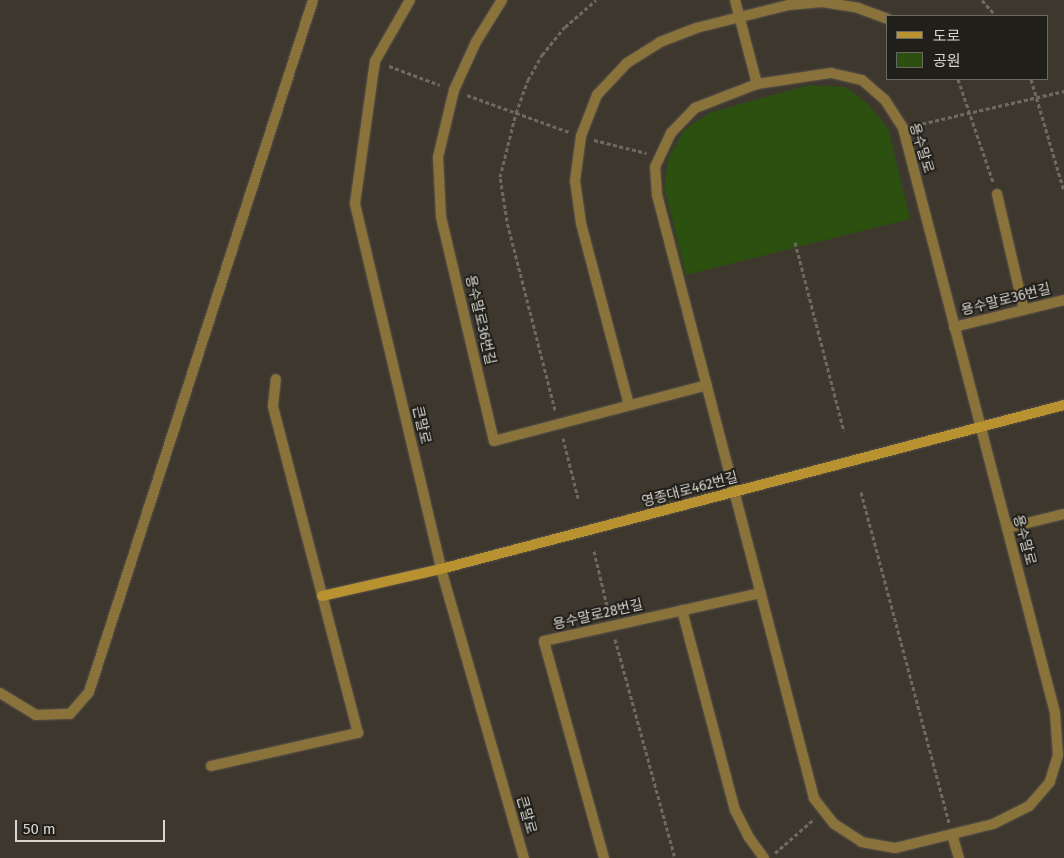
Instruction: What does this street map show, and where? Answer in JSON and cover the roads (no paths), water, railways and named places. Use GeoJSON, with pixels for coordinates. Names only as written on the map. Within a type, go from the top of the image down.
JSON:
{"type":"FeatureCollection","features":[{"type":"Feature","properties":{"kind":"street"},"geometry":{"type":"LineString","coordinates":[[0,693],[36,715],[70,714],[89,692],[313,0]]}},
{"type":"Feature","properties":{"kind":"street","name":"큰말로"},"geometry":{"type":"LineString","coordinates":[[410,0],[375,61],[354,204],[441,569],[524,858]]}},
{"type":"Feature","properties":{"kind":"street","name":"용수말로36번길"},"geometry":{"type":"LineString","coordinates":[[502,0],[476,42],[454,90],[438,157],[441,217],[494,441],[707,385]]}},
{"type":"Feature","properties":{"kind":"street"},"geometry":{"type":"LineString","coordinates":[[735,0],[758,84]]}},
{"type":"Feature","properties":{"kind":"street"},"geometry":{"type":"LineString","coordinates":[[629,405],[581,224],[575,181],[580,136],[597,95],[627,63],[660,42],[696,28],[739,16],[789,5],[822,2],[858,8],[886,18]]}},
{"type":"Feature","properties":{"kind":"street","name":"용수말로"},"geometry":{"type":"LineString","coordinates":[[831,73],[862,80],[885,100],[903,128],[1055,713],[1058,755],[1050,782],[1029,806],[993,824],[895,848],[862,842],[834,824],[814,798],[657,195],[655,167],[671,133],[695,108],[758,84],[831,73]]}},
{"type":"Feature","properties":{"kind":"street"},"geometry":{"type":"LineString","coordinates":[[997,194],[1024,310]]}},
{"type":"Feature","properties":{"kind":"street","name":"용수말로36번길"},"geometry":{"type":"LineString","coordinates":[[954,327],[1064,300]]}},
{"type":"Feature","properties":{"kind":"street"},"geometry":{"type":"LineString","coordinates":[[211,766],[358,733],[273,406],[276,379]]}},
{"type":"Feature","properties":{"kind":"street","name":"영종대로462번길"},"geometry":{"type":"LineString","coordinates":[[322,596],[441,569],[1064,406]]}},
{"type":"Feature","properties":{"kind":"street"},"geometry":{"type":"LineString","coordinates":[[1007,528],[1064,514]]}},
{"type":"Feature","properties":{"kind":"street","name":"용수말로28번길"},"geometry":{"type":"LineString","coordinates":[[604,858],[544,641],[761,593]]}},
{"type":"Feature","properties":{"kind":"street"},"geometry":{"type":"LineString","coordinates":[[682,610],[734,810],[748,836],[764,858]]}},
{"type":"Feature","properties":{"kind":"street"},"geometry":{"type":"LineString","coordinates":[[952,834],[959,858]]}}]}
